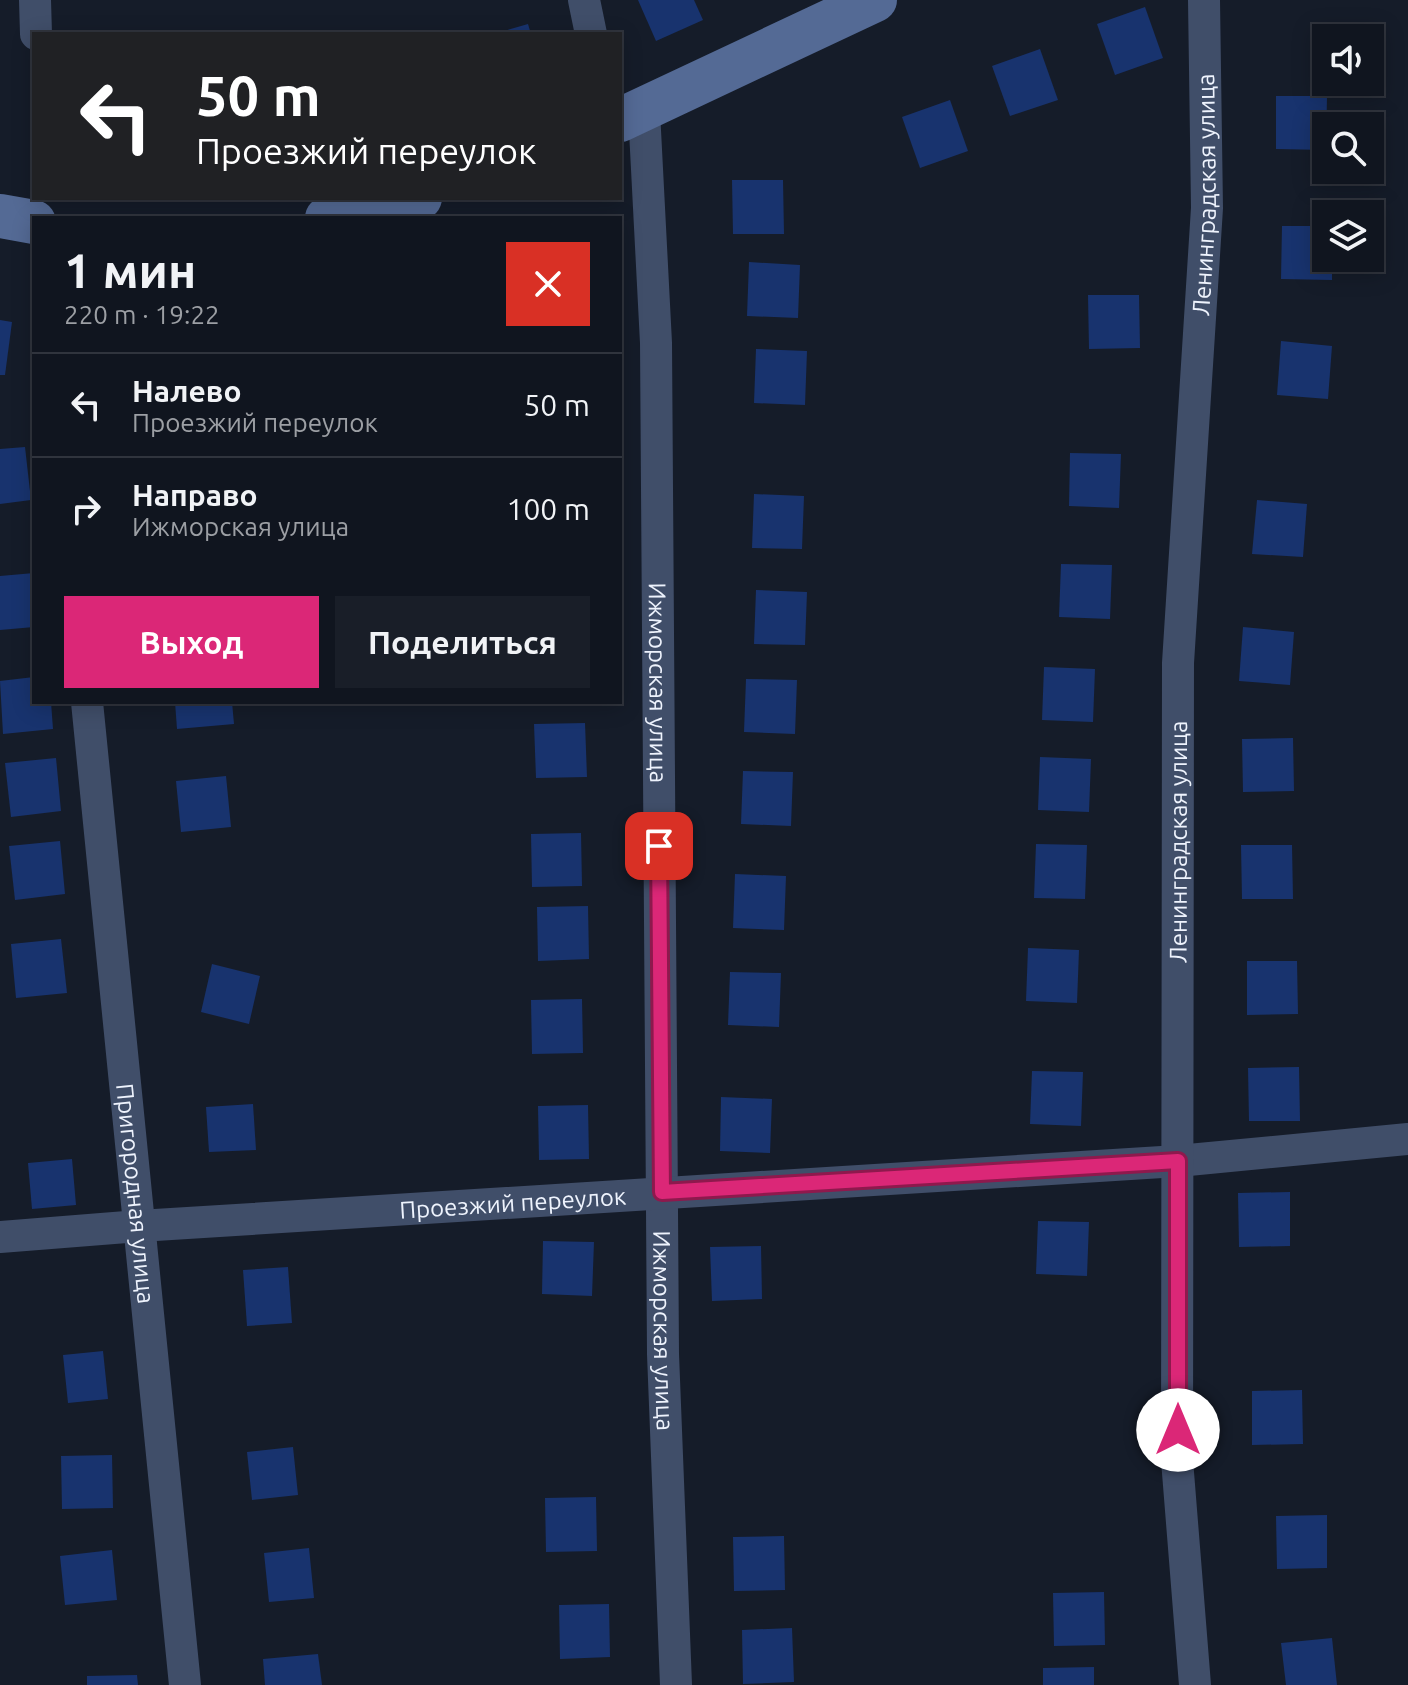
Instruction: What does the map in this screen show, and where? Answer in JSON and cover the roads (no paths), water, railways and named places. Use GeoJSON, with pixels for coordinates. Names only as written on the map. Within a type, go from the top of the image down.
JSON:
{"type":"FeatureCollection","features":[{"type":"Feature","properties":{"kind":"main road"},"geometry":{"type":"LineString","coordinates":[[632,116],[875,0]]}},
{"type":"Feature","properties":{"kind":"main road"},"geometry":{"type":"LineString","coordinates":[[336,216],[411,200]]}},
{"type":"Feature","properties":{"kind":"main road"},"geometry":{"type":"LineString","coordinates":[[0,216],[32,222]]}},
{"type":"Feature","properties":{"kind":"street"},"geometry":{"type":"LineString","coordinates":[[35,0],[36,32]]}},
{"type":"Feature","properties":{"kind":"street"},"geometry":{"type":"LineString","coordinates":[[584,0],[591,32]]}},
{"type":"Feature","properties":{"kind":"street","name":"Ленинградская улица"},"geometry":{"type":"LineString","coordinates":[[1195,1685],[1177,1460],[1178,663],[1207,208],[1204,0]]}},
{"type":"Feature","properties":{"kind":"street","name":"Ижморская улица"},"geometry":{"type":"LineString","coordinates":[[632,116],[656,343],[663,1354],[676,1685]]}},
{"type":"Feature","properties":{"kind":"street","name":"Пригородная улица"},"geometry":{"type":"LineString","coordinates":[[87,704],[185,1685]]}},
{"type":"Feature","properties":{"kind":"street","name":"Проезжий переулок"},"geometry":{"type":"LineString","coordinates":[[0,1237],[1178,1161],[1408,1139]]}}]}
